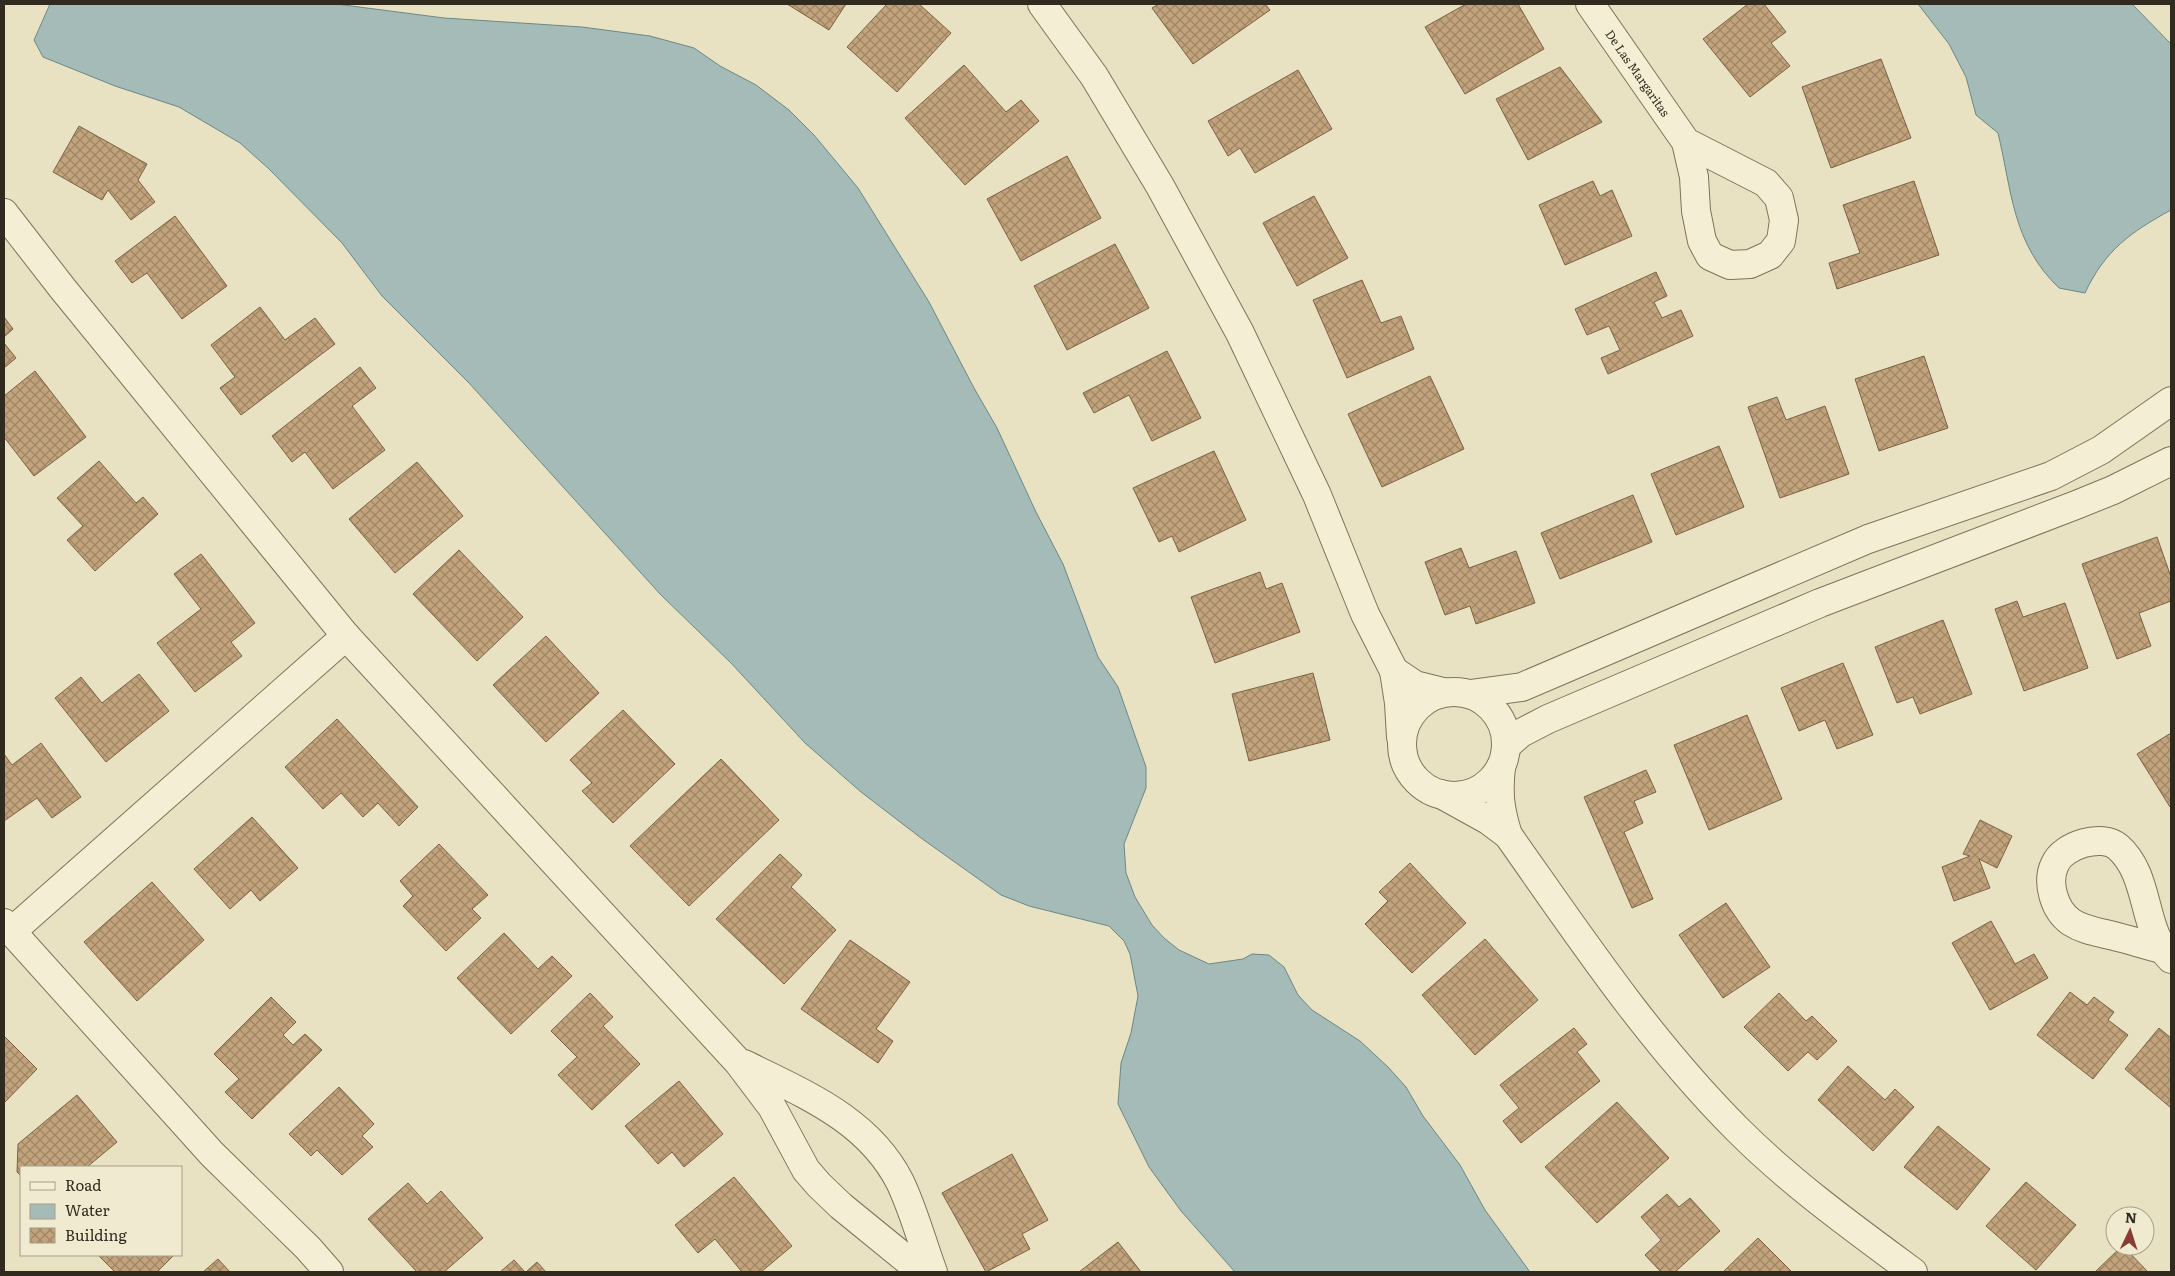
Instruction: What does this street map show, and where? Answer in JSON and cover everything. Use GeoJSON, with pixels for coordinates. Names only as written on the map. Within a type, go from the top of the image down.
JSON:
{"type":"FeatureCollection","features":[{"type":"Feature","properties":{"kind":"street"},"geometry":{"type":"LineString","coordinates":[[1042,4],[1094,76],[1160,186],[1240,332],[1317,495],[1365,614],[1394,671],[1404,759],[1412,775],[1425,787],[1472,811],[1508,835]]}},
{"type":"Feature","properties":{"kind":"street","name":"De Las Margaritas"},"geometry":{"type":"LineString","coordinates":[[1590,4],[1686,142],[1694,177],[1696,212],[1702,241],[1710,256],[1730,265],[1750,264],[1770,255],[1781,241],[1784,220],[1779,198],[1766,183],[1686,142]]}},
{"type":"Feature","properties":{"kind":"street"},"geometry":{"type":"LineString","coordinates":[[4,213],[346,636],[738,1062],[772,1107],[806,1170],[819,1185],[841,1206],[922,1272]]}},
{"type":"Feature","properties":{"kind":"street"},"geometry":{"type":"LineString","coordinates":[[1394,671],[1415,685],[1443,692],[1470,694],[1522,687],[1868,539],[2051,476],[2101,450],[2171,401]]}},
{"type":"Feature","properties":{"kind":"street"},"geometry":{"type":"LineString","coordinates":[[1441,794],[1458,796],[1475,791],[1490,781],[1521,733],[1548,719],[1820,602],[2094,498],[2171,461]]}},
{"type":"Feature","properties":{"kind":"street"},"geometry":{"type":"LineString","coordinates":[[329,1272],[308,1248],[212,1154],[8,927],[346,636]]}},
{"type":"Feature","properties":{"kind":"street"},"geometry":{"type":"LineString","coordinates":[[1402,742],[1405,725],[1414,710],[1427,699],[1443,692]]}},
{"type":"Feature","properties":{"kind":"street"},"geometry":{"type":"LineString","coordinates":[[1470,694],[1486,702],[1497,714],[1504,730],[1504,757],[1499,799],[1508,835],[1590,952],[1654,1037],[1738,1130],[1781,1170],[1836,1215],[1913,1272]]}},
{"type":"Feature","properties":{"kind":"street"},"geometry":{"type":"LineString","coordinates":[[2095,840],[2116,845],[2130,860],[2143,888],[2150,919],[2167,954],[2112,935],[2091,932],[2070,922],[2059,910],[2051,887],[2055,863],[2072,846],[2095,840]]}},
{"type":"Feature","properties":{"kind":"street"},"geometry":{"type":"LineString","coordinates":[[738,1062],[820,1103],[861,1131],[886,1159],[900,1182],[933,1272]]}},
{"type":"Feature","properties":{"kind":"water"},"geometry":{"type":"Polygon","coordinates":[[[50,4],[336,4],[444,18],[582,27],[650,36],[694,48],[720,66],[756,85],[789,110],[814,135],[858,188],[929,302],[997,428],[1036,512],[1063,564],[1098,657],[1118,687],[1146,767],[1146,788],[1124,844],[1126,873],[1135,897],[1152,925],[1179,950],[1209,964],[1243,959],[1252,954],[1269,955],[1284,967],[1298,995],[1312,1010],[1360,1041],[1406,1087],[1423,1116],[1460,1165],[1485,1210],[1530,1272],[1235,1272],[1181,1211],[1149,1167],[1118,1104],[1121,1063],[1131,1033],[1138,996],[1130,954],[1124,941],[1109,926],[1029,906],[1001,895],[861,792],[805,743],[731,663],[660,594],[469,383],[382,296],[342,243],[269,169],[240,143],[179,107],[115,86],[43,57],[34,40],[50,4]]]}},
{"type":"Feature","properties":{"kind":"water"},"geometry":{"type":"Polygon","coordinates":[[[1918,4],[2132,4],[2171,44],[2171,210],[2144,226],[2120,244],[2101,265],[2085,293],[2059,288],[2043,271],[2032,253],[2016,215],[1998,133],[1976,115],[1966,77],[1949,44],[1918,4]]]}},
{"type":"Feature","properties":{"kind":"building"},"geometry":{"type":"Polygon","coordinates":[[[787,4],[846,4],[829,30],[787,4]]]}},
{"type":"Feature","properties":{"kind":"building"},"geometry":{"type":"Polygon","coordinates":[[[887,4],[919,4],[951,33],[897,92],[847,47],[887,4]]]}},
{"type":"Feature","properties":{"kind":"building"},"geometry":{"type":"Polygon","coordinates":[[[1159,4],[1265,4],[1270,10],[1193,64],[1152,8],[1159,4]]]}},
{"type":"Feature","properties":{"kind":"building"},"geometry":{"type":"Polygon","coordinates":[[[1466,4],[1518,4],[1544,49],[1465,94],[1425,27],[1466,4]]]}},
{"type":"Feature","properties":{"kind":"building"},"geometry":{"type":"Polygon","coordinates":[[[1748,4],[1764,4],[1786,32],[1771,43],[1790,66],[1750,97],[1703,39],[1748,4]]]}},
{"type":"Feature","properties":{"kind":"building"},"geometry":{"type":"Polygon","coordinates":[[[1881,59],[1911,138],[1831,168],[1802,87],[1881,59]]]}},
{"type":"Feature","properties":{"kind":"building"},"geometry":{"type":"Polygon","coordinates":[[[964,65],[1006,112],[1021,100],[1039,121],[965,185],[905,118],[964,65]]]}},
{"type":"Feature","properties":{"kind":"building"},"geometry":{"type":"Polygon","coordinates":[[[1560,67],[1602,122],[1528,160],[1496,99],[1560,67]]]}},
{"type":"Feature","properties":{"kind":"building"},"geometry":{"type":"Polygon","coordinates":[[[1298,70],[1332,129],[1255,173],[1240,148],[1228,156],[1208,121],[1298,70]]]}},
{"type":"Feature","properties":{"kind":"building"},"geometry":{"type":"Polygon","coordinates":[[[79,126],[147,164],[138,180],[155,202],[131,220],[108,190],[102,200],[53,172],[79,126]]]}},
{"type":"Feature","properties":{"kind":"building"},"geometry":{"type":"Polygon","coordinates":[[[1067,156],[1101,218],[1021,261],[987,199],[1067,156]]]}},
{"type":"Feature","properties":{"kind":"building"},"geometry":{"type":"Polygon","coordinates":[[[1593,181],[1600,196],[1612,190],[1632,236],[1565,265],[1539,205],[1593,181]]]}},
{"type":"Feature","properties":{"kind":"building"},"geometry":{"type":"Polygon","coordinates":[[[1914,181],[1939,255],[1837,289],[1829,263],[1860,253],[1843,205],[1914,181]]]}},
{"type":"Feature","properties":{"kind":"building"},"geometry":{"type":"Polygon","coordinates":[[[1314,196],[1348,258],[1297,286],[1263,223],[1314,196]]]}},
{"type":"Feature","properties":{"kind":"building"},"geometry":{"type":"Polygon","coordinates":[[[175,216],[227,286],[182,319],[147,273],[132,283],[115,261],[175,216]]]}},
{"type":"Feature","properties":{"kind":"building"},"geometry":{"type":"Polygon","coordinates":[[[1115,244],[1149,308],[1067,350],[1034,286],[1115,244]]]}},
{"type":"Feature","properties":{"kind":"building"},"geometry":{"type":"Polygon","coordinates":[[[1656,272],[1667,296],[1654,302],[1662,318],[1681,310],[1693,336],[1608,374],[1601,358],[1620,350],[1609,326],[1587,335],[1575,309],[1656,272]]]}},
{"type":"Feature","properties":{"kind":"building"},"geometry":{"type":"Polygon","coordinates":[[[1362,280],[1381,323],[1401,316],[1414,349],[1347,378],[1313,300],[1362,280]]]}},
{"type":"Feature","properties":{"kind":"building"},"geometry":{"type":"Polygon","coordinates":[[[260,307],[285,340],[315,318],[335,344],[241,415],[220,388],[235,377],[211,345],[260,307]]]}},
{"type":"Feature","properties":{"kind":"building"},"geometry":{"type":"Polygon","coordinates":[[[4,317],[13,329],[4,337],[4,317]]]}},
{"type":"Feature","properties":{"kind":"building"},"geometry":{"type":"Polygon","coordinates":[[[4,343],[16,358],[4,368],[4,343]]]}},
{"type":"Feature","properties":{"kind":"building"},"geometry":{"type":"Polygon","coordinates":[[[1167,351],[1201,418],[1152,441],[1129,395],[1094,413],[1083,393],[1167,351]]]}},
{"type":"Feature","properties":{"kind":"building"},"geometry":{"type":"Polygon","coordinates":[[[1924,356],[1948,428],[1879,451],[1855,379],[1924,356]]]}},
{"type":"Feature","properties":{"kind":"building"},"geometry":{"type":"Polygon","coordinates":[[[360,367],[376,388],[352,406],[385,450],[333,489],[305,452],[292,462],[272,436],[360,367]]]}},
{"type":"Feature","properties":{"kind":"building"},"geometry":{"type":"Polygon","coordinates":[[[35,371],[86,437],[34,476],[4,437],[4,396],[35,371]]]}},
{"type":"Feature","properties":{"kind":"building"},"geometry":{"type":"Polygon","coordinates":[[[1430,376],[1464,449],[1382,487],[1348,414],[1430,376]]]}},
{"type":"Feature","properties":{"kind":"building"},"geometry":{"type":"Polygon","coordinates":[[[1777,397],[1786,420],[1825,406],[1849,474],[1780,498],[1748,407],[1777,397]]]}},
{"type":"Feature","properties":{"kind":"building"},"geometry":{"type":"Polygon","coordinates":[[[1719,446],[1744,507],[1676,535],[1651,474],[1719,446]]]}},
{"type":"Feature","properties":{"kind":"building"},"geometry":{"type":"Polygon","coordinates":[[[1214,451],[1246,520],[1179,552],[1172,536],[1159,542],[1133,488],[1214,451]]]}},
{"type":"Feature","properties":{"kind":"building"},"geometry":{"type":"Polygon","coordinates":[[[99,461],[136,503],[143,497],[158,514],[95,571],[67,540],[83,526],[57,498],[99,461]]]}},
{"type":"Feature","properties":{"kind":"building"},"geometry":{"type":"Polygon","coordinates":[[[417,462],[463,516],[395,573],[349,519],[417,462]]]}},
{"type":"Feature","properties":{"kind":"building"},"geometry":{"type":"Polygon","coordinates":[[[1633,495],[1652,542],[1560,579],[1541,533],[1633,495]]]}},
{"type":"Feature","properties":{"kind":"building"},"geometry":{"type":"Polygon","coordinates":[[[2157,537],[2171,577],[2171,601],[2139,613],[2151,646],[2117,659],[2082,564],[2157,537]]]}},
{"type":"Feature","properties":{"kind":"building"},"geometry":{"type":"Polygon","coordinates":[[[1461,548],[1469,568],[1516,551],[1535,603],[1476,624],[1470,606],[1445,615],[1425,562],[1461,548]]]}},
{"type":"Feature","properties":{"kind":"building"},"geometry":{"type":"Polygon","coordinates":[[[459,550],[523,617],[477,661],[413,594],[459,550]]]}},
{"type":"Feature","properties":{"kind":"building"},"geometry":{"type":"Polygon","coordinates":[[[201,554],[255,623],[231,642],[242,656],[195,692],[157,643],[201,609],[174,574],[201,554]]]}},
{"type":"Feature","properties":{"kind":"building"},"geometry":{"type":"Polygon","coordinates":[[[1260,572],[1266,589],[1282,583],[1300,632],[1215,663],[1191,597],[1260,572]]]}},
{"type":"Feature","properties":{"kind":"building"},"geometry":{"type":"Polygon","coordinates":[[[2017,601],[2023,617],[2065,603],[2088,668],[2024,691],[1995,609],[2017,601]]]}},
{"type":"Feature","properties":{"kind":"building"},"geometry":{"type":"Polygon","coordinates":[[[1943,620],[1972,694],[1920,714],[1913,697],[1897,703],[1875,647],[1943,620]]]}},
{"type":"Feature","properties":{"kind":"building"},"geometry":{"type":"Polygon","coordinates":[[[546,636],[599,693],[546,742],[493,685],[546,636]]]}},
{"type":"Feature","properties":{"kind":"building"},"geometry":{"type":"Polygon","coordinates":[[[1843,663],[1873,735],[1837,749],[1825,720],[1799,731],[1781,688],[1843,663]]]}},
{"type":"Feature","properties":{"kind":"building"},"geometry":{"type":"Polygon","coordinates":[[[1313,673],[1330,740],[1249,761],[1232,694],[1313,673]]]}},
{"type":"Feature","properties":{"kind":"building"},"geometry":{"type":"Polygon","coordinates":[[[139,674],[169,711],[106,762],[55,698],[81,677],[102,703],[139,674]]]}},
{"type":"Feature","properties":{"kind":"building"},"geometry":{"type":"Polygon","coordinates":[[[623,710],[675,764],[613,823],[582,791],[592,783],[570,760],[623,710]]]}},
{"type":"Feature","properties":{"kind":"building"},"geometry":{"type":"Polygon","coordinates":[[[1747,715],[1782,799],[1709,830],[1674,745],[1747,715]]]}},
{"type":"Feature","properties":{"kind":"building"},"geometry":{"type":"Polygon","coordinates":[[[337,719],[418,807],[399,826],[378,803],[363,817],[341,793],[323,809],[285,767],[337,719]]]}},
{"type":"Feature","properties":{"kind":"building"},"geometry":{"type":"Polygon","coordinates":[[[2171,733],[2171,807],[2170,807],[2137,754],[2171,733]]]}},
{"type":"Feature","properties":{"kind":"building"},"geometry":{"type":"Polygon","coordinates":[[[41,743],[81,797],[52,818],[37,798],[4,821],[4,754],[12,765],[41,743]]]}},
{"type":"Feature","properties":{"kind":"building"},"geometry":{"type":"Polygon","coordinates":[[[721,759],[779,820],[689,906],[630,846],[721,759]]]}},
{"type":"Feature","properties":{"kind":"building"},"geometry":{"type":"Polygon","coordinates":[[[1646,770],[1656,792],[1634,801],[1643,823],[1624,832],[1653,899],[1632,908],[1584,797],[1646,770]]]}},
{"type":"Feature","properties":{"kind":"building"},"geometry":{"type":"Polygon","coordinates":[[[252,817],[298,868],[260,901],[251,890],[230,909],[194,869],[252,817]]]}},
{"type":"Feature","properties":{"kind":"building"},"geometry":{"type":"Polygon","coordinates":[[[1980,820],[2012,836],[1997,868],[1979,859],[1990,888],[1954,901],[1942,867],[1970,856],[1963,854],[1980,820]]]}},
{"type":"Feature","properties":{"kind":"building"},"geometry":{"type":"Polygon","coordinates":[[[439,844],[488,895],[472,909],[481,918],[446,951],[403,906],[413,896],[400,881],[439,844]]]}},
{"type":"Feature","properties":{"kind":"building"},"geometry":{"type":"Polygon","coordinates":[[[780,854],[802,875],[791,887],[836,930],[784,984],[716,919],[780,854]]]}},
{"type":"Feature","properties":{"kind":"building"},"geometry":{"type":"Polygon","coordinates":[[[1410,863],[1466,923],[1412,973],[1365,924],[1388,901],[1379,892],[1410,863]]]}},
{"type":"Feature","properties":{"kind":"building"},"geometry":{"type":"Polygon","coordinates":[[[152,882],[204,940],[137,1001],[84,942],[152,882]]]}},
{"type":"Feature","properties":{"kind":"building"},"geometry":{"type":"Polygon","coordinates":[[[1726,903],[1770,967],[1723,998],[1679,935],[1726,903]]]}},
{"type":"Feature","properties":{"kind":"building"},"geometry":{"type":"Polygon","coordinates":[[[1991,921],[2015,964],[2034,954],[2048,978],[1990,1010],[1952,943],[1991,921]]]}},
{"type":"Feature","properties":{"kind":"building"},"geometry":{"type":"Polygon","coordinates":[[[504,933],[538,969],[552,956],[572,976],[511,1034],[457,978],[504,933]]]}},
{"type":"Feature","properties":{"kind":"building"},"geometry":{"type":"Polygon","coordinates":[[[1485,939],[1538,1000],[1475,1055],[1422,995],[1485,939]]]}},
{"type":"Feature","properties":{"kind":"building"},"geometry":{"type":"Polygon","coordinates":[[[850,940],[910,982],[876,1029],[893,1041],[878,1063],[801,1009],[850,940]]]}},
{"type":"Feature","properties":{"kind":"building"},"geometry":{"type":"Polygon","coordinates":[[[2070,992],[2087,1005],[2094,997],[2114,1012],[2108,1020],[2128,1035],[2093,1079],[2037,1035],[2070,992]]]}},
{"type":"Feature","properties":{"kind":"building"},"geometry":{"type":"Polygon","coordinates":[[[590,993],[613,1017],[603,1026],[640,1064],[592,1110],[558,1075],[577,1057],[551,1031],[590,993]]]}},
{"type":"Feature","properties":{"kind":"building"},"geometry":{"type":"Polygon","coordinates":[[[1779,993],[1806,1021],[1812,1016],[1837,1041],[1817,1060],[1808,1052],[1788,1071],[1744,1027],[1779,993]]]}},
{"type":"Feature","properties":{"kind":"building"},"geometry":{"type":"Polygon","coordinates":[[[271,997],[296,1022],[283,1035],[293,1045],[305,1034],[322,1050],[252,1119],[225,1092],[239,1079],[214,1054],[271,997]]]}},
{"type":"Feature","properties":{"kind":"building"},"geometry":{"type":"Polygon","coordinates":[[[1574,1028],[1587,1044],[1577,1052],[1600,1081],[1521,1143],[1503,1121],[1519,1108],[1500,1085],[1574,1028]]]}},
{"type":"Feature","properties":{"kind":"building"},"geometry":{"type":"Polygon","coordinates":[[[2159,1028],[2171,1038],[2171,1108],[2125,1069],[2159,1028]]]}},
{"type":"Feature","properties":{"kind":"building"},"geometry":{"type":"Polygon","coordinates":[[[4,1036],[37,1069],[4,1103],[4,1036]]]}},
{"type":"Feature","properties":{"kind":"building"},"geometry":{"type":"Polygon","coordinates":[[[1848,1066],[1885,1100],[1895,1089],[1914,1107],[1873,1151],[1818,1100],[1848,1066]]]}},
{"type":"Feature","properties":{"kind":"building"},"geometry":{"type":"Polygon","coordinates":[[[679,1081],[723,1134],[684,1167],[672,1152],[658,1164],[625,1126],[679,1081]]]}},
{"type":"Feature","properties":{"kind":"building"},"geometry":{"type":"Polygon","coordinates":[[[339,1087],[374,1124],[362,1136],[373,1147],[342,1175],[317,1150],[311,1156],[289,1134],[339,1087]]]}},
{"type":"Feature","properties":{"kind":"building"},"geometry":{"type":"Polygon","coordinates":[[[77,1095],[117,1142],[88,1166],[20,1166],[20,1175],[17,1172],[18,1144],[77,1095]]]}},
{"type":"Feature","properties":{"kind":"building"},"geometry":{"type":"Polygon","coordinates":[[[1617,1102],[1669,1158],[1597,1223],[1545,1167],[1617,1102]]]}},
{"type":"Feature","properties":{"kind":"building"},"geometry":{"type":"Polygon","coordinates":[[[1938,1126],[1990,1169],[1957,1210],[1904,1167],[1938,1126]]]}},
{"type":"Feature","properties":{"kind":"building"},"geometry":{"type":"Polygon","coordinates":[[[1012,1154],[1048,1220],[1022,1234],[1030,1249],[986,1272],[942,1193],[1012,1154]]]}},
{"type":"Feature","properties":{"kind":"building"},"geometry":{"type":"Polygon","coordinates":[[[734,1177],[792,1246],[761,1272],[742,1272],[715,1239],[698,1253],[675,1225],[734,1177]]]}},
{"type":"Feature","properties":{"kind":"building"},"geometry":{"type":"Polygon","coordinates":[[[2026,1182],[2076,1225],[2036,1270],[1986,1226],[2026,1182]]]}},
{"type":"Feature","properties":{"kind":"building"},"geometry":{"type":"Polygon","coordinates":[[[408,1183],[427,1204],[441,1191],[483,1238],[444,1272],[417,1272],[368,1219],[408,1183]]]}},
{"type":"Feature","properties":{"kind":"building"},"geometry":{"type":"Polygon","coordinates":[[[1667,1194],[1679,1207],[1690,1198],[1720,1231],[1675,1272],[1661,1272],[1645,1255],[1661,1240],[1641,1217],[1667,1194]]]}},
{"type":"Feature","properties":{"kind":"building"},"geometry":{"type":"Polygon","coordinates":[[[1758,1238],[1792,1272],[1723,1272],[1758,1238]]]}},
{"type":"Feature","properties":{"kind":"building"},"geometry":{"type":"Polygon","coordinates":[[[1118,1242],[1141,1272],[1079,1272],[1118,1242]]]}},
{"type":"Feature","properties":{"kind":"building"},"geometry":{"type":"Polygon","coordinates":[[[99,1256],[173,1256],[157,1272],[115,1272],[99,1256]]]}},
{"type":"Feature","properties":{"kind":"building"},"geometry":{"type":"Polygon","coordinates":[[[2112,1256],[2133,1256],[2148,1272],[2095,1272],[2112,1256]]]}},
{"type":"Feature","properties":{"kind":"building"},"geometry":{"type":"Polygon","coordinates":[[[218,1259],[230,1272],[203,1272],[218,1259]]]}},
{"type":"Feature","properties":{"kind":"building"},"geometry":{"type":"Polygon","coordinates":[[[514,1260],[525,1272],[500,1272],[514,1260]]]}},
{"type":"Feature","properties":{"kind":"building"},"geometry":{"type":"Polygon","coordinates":[[[537,1262],[546,1272],[526,1272],[537,1262]]]}}]}
